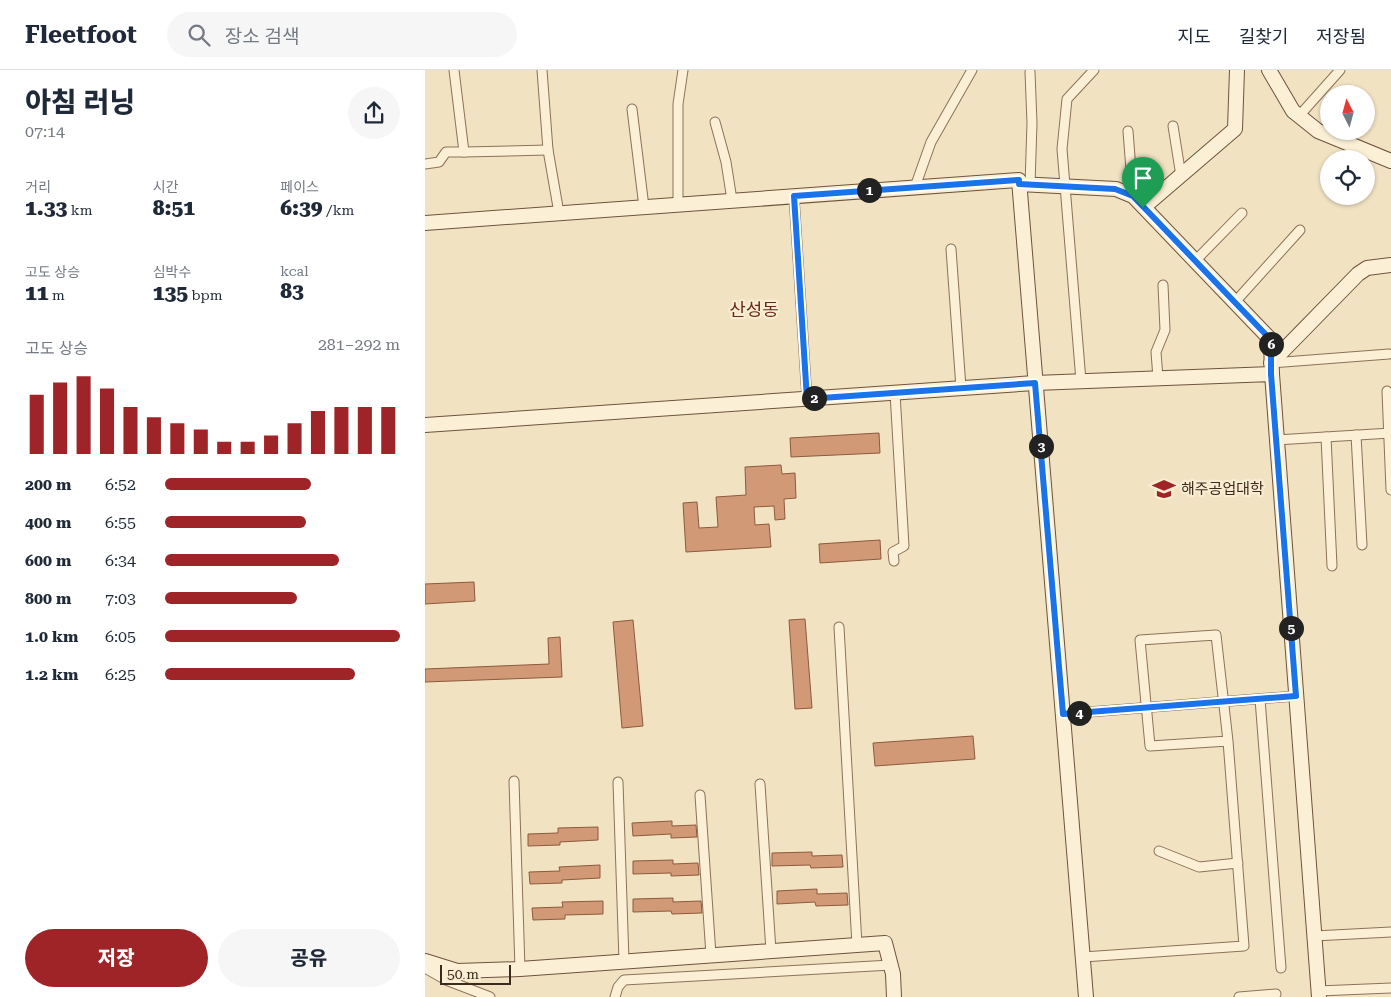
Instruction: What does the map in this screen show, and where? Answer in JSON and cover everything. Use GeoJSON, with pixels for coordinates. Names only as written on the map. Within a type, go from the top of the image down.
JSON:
{"type":"FeatureCollection","features":[{"type":"Feature","properties":{"kind":"street"},"geometry":{"type":"LineString","coordinates":[[454,70],[464,152]]}},
{"type":"Feature","properties":{"kind":"street"},"geometry":{"type":"LineString","coordinates":[[542,70],[548,150],[559,213]]}},
{"type":"Feature","properties":{"kind":"street"},"geometry":{"type":"LineString","coordinates":[[678,204],[677,104],[683,70]]}},
{"type":"Feature","properties":{"kind":"street"},"geometry":{"type":"LineString","coordinates":[[915,187],[931,142],[972,70]]}},
{"type":"Feature","properties":{"kind":"street"},"geometry":{"type":"LineString","coordinates":[[1081,381],[1062,149],[1067,99],[1094,70]]}},
{"type":"Feature","properties":{"kind":"street"},"geometry":{"type":"LineString","coordinates":[[1143,208],[1235,129],[1237,70]]}},
{"type":"Feature","properties":{"kind":"street"},"geometry":{"type":"LineString","coordinates":[[1269,70],[1293,111],[1318,131],[1391,161]]}},
{"type":"Feature","properties":{"kind":"street"},"geometry":{"type":"LineString","coordinates":[[1299,116],[1340,70]]}},
{"type":"Feature","properties":{"kind":"street"},"geometry":{"type":"LineString","coordinates":[[1030,72],[1025,184],[1035,383],[1086,997]]}},
{"type":"Feature","properties":{"kind":"street"},"geometry":{"type":"LineString","coordinates":[[632,109],[644,207]]}},
{"type":"Feature","properties":{"kind":"street"},"geometry":{"type":"LineString","coordinates":[[715,122],[726,162],[732,200]]}},
{"type":"Feature","properties":{"kind":"street"},"geometry":{"type":"LineString","coordinates":[[1173,126],[1181,176]]}},
{"type":"Feature","properties":{"kind":"street"},"geometry":{"type":"LineString","coordinates":[[1128,131],[1133,196]]}},
{"type":"Feature","properties":{"kind":"street"},"geometry":{"type":"LineString","coordinates":[[425,164],[439,162],[446,152],[548,150]]}},
{"type":"Feature","properties":{"kind":"street"},"geometry":{"type":"LineString","coordinates":[[425,223],[1019,180],[1025,184],[1115,189],[1133,196],[1271,340],[1276,440],[1319,994],[1391,988]]}},
{"type":"Feature","properties":{"kind":"street"},"geometry":{"type":"LineString","coordinates":[[794,196],[807,399]]}},
{"type":"Feature","properties":{"kind":"street"},"geometry":{"type":"LineString","coordinates":[[1195,261],[1242,214]]}},
{"type":"Feature","properties":{"kind":"street"},"geometry":{"type":"LineString","coordinates":[[1235,302],[1299,230]]}},
{"type":"Feature","properties":{"kind":"street"},"geometry":{"type":"LineString","coordinates":[[951,249],[961,388]]}},
{"type":"Feature","properties":{"kind":"street"},"geometry":{"type":"LineString","coordinates":[[1271,368],[1358,274],[1367,268],[1391,264]]}},
{"type":"Feature","properties":{"kind":"street"},"geometry":{"type":"LineString","coordinates":[[1158,378],[1156,352],[1165,330],[1163,285]]}},
{"type":"Feature","properties":{"kind":"street"},"geometry":{"type":"LineString","coordinates":[[425,425],[1035,383],[1158,378],[1271,368],[1389,354]]}},
{"type":"Feature","properties":{"kind":"street"},"geometry":{"type":"LineString","coordinates":[[1387,391],[1391,490]]}},
{"type":"Feature","properties":{"kind":"street"},"geometry":{"type":"LineString","coordinates":[[894,561],[893,552],[904,546],[895,393]]}},
{"type":"Feature","properties":{"kind":"street"},"geometry":{"type":"LineString","coordinates":[[1276,440],[1390,433]]}},
{"type":"Feature","properties":{"kind":"street"},"geometry":{"type":"LineString","coordinates":[[1356,435],[1362,545]]}},
{"type":"Feature","properties":{"kind":"street"},"geometry":{"type":"LineString","coordinates":[[1326,437],[1331,566]]}},
{"type":"Feature","properties":{"kind":"street"},"geometry":{"type":"LineString","coordinates":[[839,627],[857,945]]}},
{"type":"Feature","properties":{"kind":"street"},"geometry":{"type":"LineString","coordinates":[[1083,958],[1244,946],[1228,741],[1216,636],[1140,640],[1150,746],[1228,741]]}},
{"type":"Feature","properties":{"kind":"street"},"geometry":{"type":"LineString","coordinates":[[1063,714],[1296,696]]}},
{"type":"Feature","properties":{"kind":"street"},"geometry":{"type":"LineString","coordinates":[[1260,699],[1281,968]]}},
{"type":"Feature","properties":{"kind":"street"},"geometry":{"type":"LineString","coordinates":[[514,781],[520,969]]}},
{"type":"Feature","properties":{"kind":"street"},"geometry":{"type":"LineString","coordinates":[[618,782],[624,961]]}},
{"type":"Feature","properties":{"kind":"street"},"geometry":{"type":"LineString","coordinates":[[760,784],[771,951]]}},
{"type":"Feature","properties":{"kind":"street"},"geometry":{"type":"LineString","coordinates":[[700,795],[711,955]]}},
{"type":"Feature","properties":{"kind":"street"},"geometry":{"type":"LineString","coordinates":[[1159,851],[1199,867],[1237,863]]}},
{"type":"Feature","properties":{"kind":"street"},"geometry":{"type":"LineString","coordinates":[[1314,936],[1391,932]]}},
{"type":"Feature","properties":{"kind":"street"},"geometry":{"type":"LineString","coordinates":[[425,961],[457,971],[520,969],[885,943],[891,965],[895,997]]}},
{"type":"Feature","properties":{"kind":"street"},"geometry":{"type":"LineString","coordinates":[[615,997],[618,987],[624,980],[891,965]]}},
{"type":"Feature","properties":{"kind":"street"},"geometry":{"type":"LineString","coordinates":[[425,968],[446,980],[490,997]]}},
{"type":"Feature","properties":{"kind":"street"},"geometry":{"type":"LineString","coordinates":[[1239,997],[1277,994]]}},
{"type":"Feature","properties":{"kind":"building"},"geometry":{"type":"Polygon","coordinates":[[[879,433],[880,453],[791,457],[790,438],[879,433]]]}},
{"type":"Feature","properties":{"kind":"building"},"geometry":{"type":"Polygon","coordinates":[[[781,465],[782,474],[795,473],[796,498],[784,499],[785,519],[775,520],[774,506],[754,507],[755,525],[769,524],[771,547],[686,552],[683,503],[697,502],[699,528],[718,527],[716,497],[746,495],[745,467],[781,465]]]}},
{"type":"Feature","properties":{"kind":"building"},"geometry":{"type":"Polygon","coordinates":[[[880,540],[881,559],[820,563],[819,544],[880,540]]]}},
{"type":"Feature","properties":{"kind":"building"},"geometry":{"type":"Polygon","coordinates":[[[474,582],[475,601],[425,604],[425,584],[474,582]]]}},
{"type":"Feature","properties":{"kind":"building"},"geometry":{"type":"Polygon","coordinates":[[[805,619],[812,708],[795,709],[789,620],[805,619]]]}},
{"type":"Feature","properties":{"kind":"building"},"geometry":{"type":"Polygon","coordinates":[[[633,620],[643,726],[622,728],[613,622],[633,620]]]}},
{"type":"Feature","properties":{"kind":"building"},"geometry":{"type":"Polygon","coordinates":[[[560,637],[562,677],[425,682],[425,669],[549,664],[548,638],[560,637]]]}},
{"type":"Feature","properties":{"kind":"building"},"geometry":{"type":"Polygon","coordinates":[[[973,736],[975,759],[875,766],[873,743],[973,736]]]}},
{"type":"Feature","properties":{"kind":"building"},"geometry":{"type":"Polygon","coordinates":[[[672,821],[672,826],[696,825],[697,837],[671,838],[671,834],[633,836],[632,823],[672,821]]]}},
{"type":"Feature","properties":{"kind":"building"},"geometry":{"type":"Polygon","coordinates":[[[598,827],[598,840],[560,842],[560,845],[528,846],[528,834],[558,833],[558,828],[598,827]]]}},
{"type":"Feature","properties":{"kind":"building"},"geometry":{"type":"Polygon","coordinates":[[[812,852],[812,856],[842,855],[843,867],[811,868],[810,865],[772,866],[772,853],[812,852]]]}},
{"type":"Feature","properties":{"kind":"building"},"geometry":{"type":"Polygon","coordinates":[[[673,860],[673,864],[698,863],[699,875],[671,876],[671,873],[633,874],[633,861],[673,860]]]}},
{"type":"Feature","properties":{"kind":"building"},"geometry":{"type":"Polygon","coordinates":[[[600,865],[600,878],[562,880],[562,883],[530,884],[529,872],[560,871],[559,867],[600,865]]]}},
{"type":"Feature","properties":{"kind":"building"},"geometry":{"type":"Polygon","coordinates":[[[817,889],[817,894],[847,893],[848,905],[816,906],[815,902],[777,904],[777,891],[817,889]]]}},
{"type":"Feature","properties":{"kind":"building"},"geometry":{"type":"Polygon","coordinates":[[[673,898],[673,902],[701,901],[702,913],[672,914],[671,911],[633,912],[633,899],[673,898]]]}},
{"type":"Feature","properties":{"kind":"building"},"geometry":{"type":"Polygon","coordinates":[[[603,901],[603,914],[565,915],[565,919],[533,920],[532,908],[563,907],[562,902],[603,901]]]}},
{"type":"Feature","properties":{"kind":"place","name":"해주공업대학"},"geometry":{"type":"Point","coordinates":[1164,489]}},
{"type":"Feature","properties":{"kind":"district","name":"산성동"},"geometry":{"type":"Point","coordinates":[754,310]}},
{"type":"Feature","properties":{"kind":"route"},"geometry":{"type":"LineString","coordinates":[[1019,180],[1019,184],[1115,189],[1133,196],[1143,208],[1271,340],[1271,374],[1296,696],[1063,714],[1035,383],[807,399],[794,196],[1019,180]]}}]}
